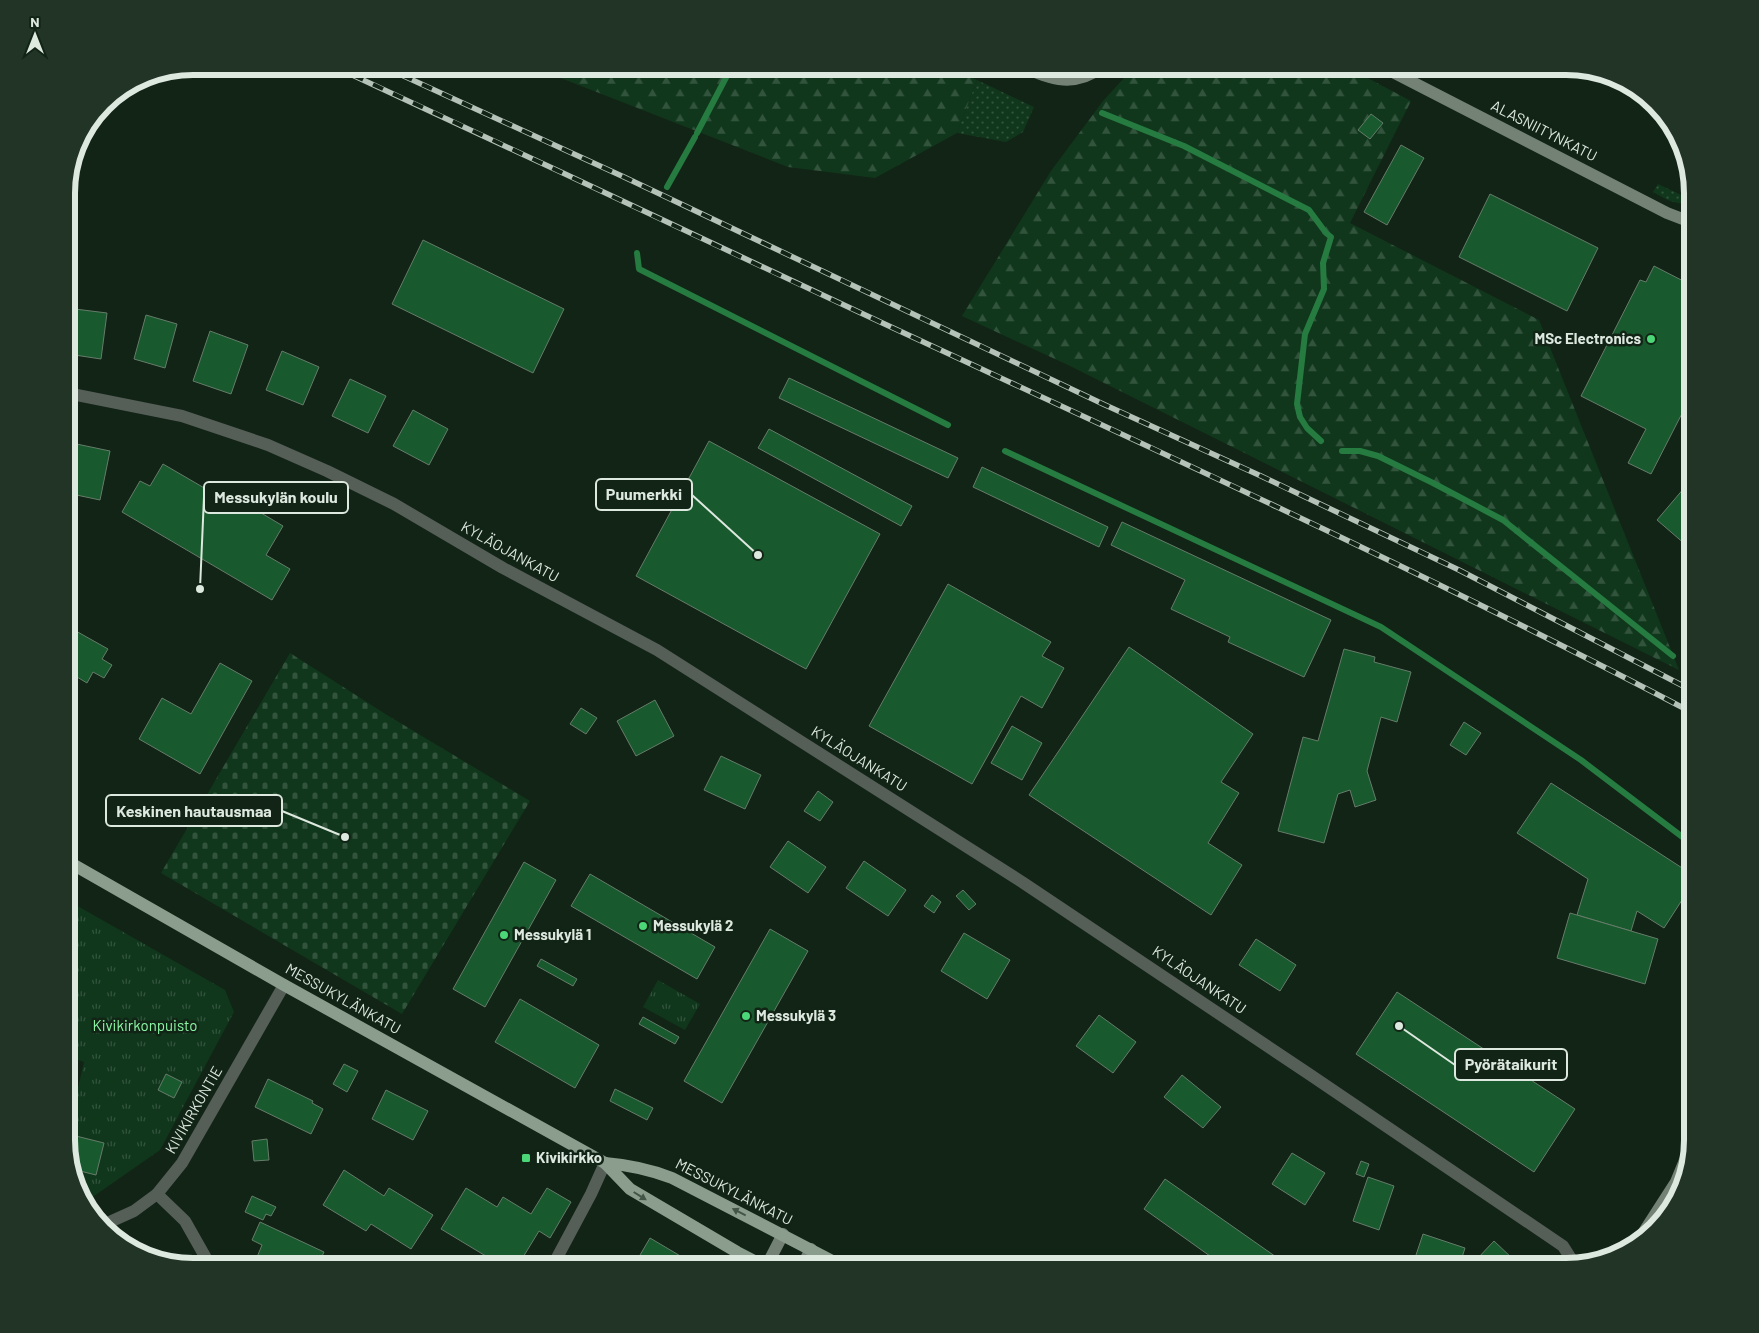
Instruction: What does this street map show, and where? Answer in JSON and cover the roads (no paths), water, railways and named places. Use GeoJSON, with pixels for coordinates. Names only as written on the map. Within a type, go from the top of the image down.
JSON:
{"type":"FeatureCollection","features":[{"type":"Feature","properties":{"kind":"main road","name":"MESSUKYLÄNKATU"},"geometry":{"type":"LineString","coordinates":[[75,866],[284,985],[605,1163],[630,1190],[750,1258]]}},
{"type":"Feature","properties":{"kind":"main road","name":"MESSUKYLÄNKATU"},"geometry":{"type":"LineString","coordinates":[[605,1163],[646,1168],[672,1178],[828,1258]]}},
{"type":"Feature","properties":{"kind":"street"},"geometry":{"type":"LineString","coordinates":[[1044,75],[1056,80],[1078,80],[1092,75]]}},
{"type":"Feature","properties":{"kind":"street","name":"ALASNIITYNKATU"},"geometry":{"type":"LineString","coordinates":[[1399,75],[1667,213],[1684,220]]}},
{"type":"Feature","properties":{"kind":"street","name":"KYLÄOJANKATU"},"geometry":{"type":"LineString","coordinates":[[75,395],[182,416],[268,445],[327,470],[394,504],[502,568],[657,650],[1022,882],[1562,1246],[1570,1258]]}},
{"type":"Feature","properties":{"kind":"street","name":"KIVIKIRKONTIE"},"geometry":{"type":"LineString","coordinates":[[109,1222],[134,1211],[156,1194],[182,1163],[284,985]]}},
{"type":"Feature","properties":{"kind":"street"},"geometry":{"type":"LineString","coordinates":[[557,1258],[591,1194],[605,1163]]}},
{"type":"Feature","properties":{"kind":"street"},"geometry":{"type":"LineString","coordinates":[[1651,1221],[1671,1190],[1679,1173]]}},
{"type":"Feature","properties":{"kind":"street"},"geometry":{"type":"LineString","coordinates":[[156,1194],[185,1221],[206,1258]]}},
{"type":"Feature","properties":{"kind":"street"},"geometry":{"type":"LineString","coordinates":[[771,1258],[783,1234]]}},
{"type":"Feature","properties":{"kind":"street"},"geometry":{"type":"LineString","coordinates":[[806,1258],[811,1249]]}},
{"type":"Feature","properties":{"kind":"waterway"},"geometry":{"type":"LineString","coordinates":[[697,133],[727,75]]}},
{"type":"Feature","properties":{"kind":"waterway"},"geometry":{"type":"LineString","coordinates":[[1102,113],[1184,146],[1309,210],[1331,237],[1323,263],[1324,289],[1305,334],[1297,404],[1300,417],[1307,428],[1321,441]]}},
{"type":"Feature","properties":{"kind":"waterway"},"geometry":{"type":"LineString","coordinates":[[667,187],[695,137]]}},
{"type":"Feature","properties":{"kind":"waterway"},"geometry":{"type":"LineString","coordinates":[[637,253],[639,269],[948,425]]}},
{"type":"Feature","properties":{"kind":"waterway"},"geometry":{"type":"LineString","coordinates":[[1005,451],[1381,627],[1581,760],[1684,838]]}},
{"type":"Feature","properties":{"kind":"waterway"},"geometry":{"type":"LineString","coordinates":[[1342,451],[1360,451],[1378,456],[1503,520],[1673,656]]}},
{"type":"Feature","properties":{"kind":"railway"},"geometry":{"type":"LineString","coordinates":[[352,75],[1280,508],[1487,608],[1684,708]]}},
{"type":"Feature","properties":{"kind":"railway"},"geometry":{"type":"LineString","coordinates":[[402,75],[624,177],[1459,570],[1684,686]]}},
{"type":"Feature","properties":{"kind":"place","name":"MSc Electronics"},"geometry":{"type":"Point","coordinates":[1651,339]}},
{"type":"Feature","properties":{"kind":"place","name":"Puumerkki"},"geometry":{"type":"Point","coordinates":[758,555]}},
{"type":"Feature","properties":{"kind":"place","name":"Messukylän koulu"},"geometry":{"type":"Point","coordinates":[200,589]}},
{"type":"Feature","properties":{"kind":"place","name":"Keskinen hautausmaa"},"geometry":{"type":"Point","coordinates":[345,837]}},
{"type":"Feature","properties":{"kind":"place","name":"Messukylä 2"},"geometry":{"type":"Point","coordinates":[643,926]}},
{"type":"Feature","properties":{"kind":"place","name":"Messukylä 1"},"geometry":{"type":"Point","coordinates":[504,935]}},
{"type":"Feature","properties":{"kind":"place","name":"Messukylä 3"},"geometry":{"type":"Point","coordinates":[746,1016]}},
{"type":"Feature","properties":{"kind":"place","name":"Pyörätaikurit"},"geometry":{"type":"Point","coordinates":[1399,1026]}},
{"type":"Feature","properties":{"kind":"place","name":"Kivikirkko"},"geometry":{"type":"Point","coordinates":[526,1158]}},
{"type":"Feature","properties":{"kind":"park label","name":"Kivikirkonpuisto"},"geometry":{"type":"Point","coordinates":[145,1026]}}]}
